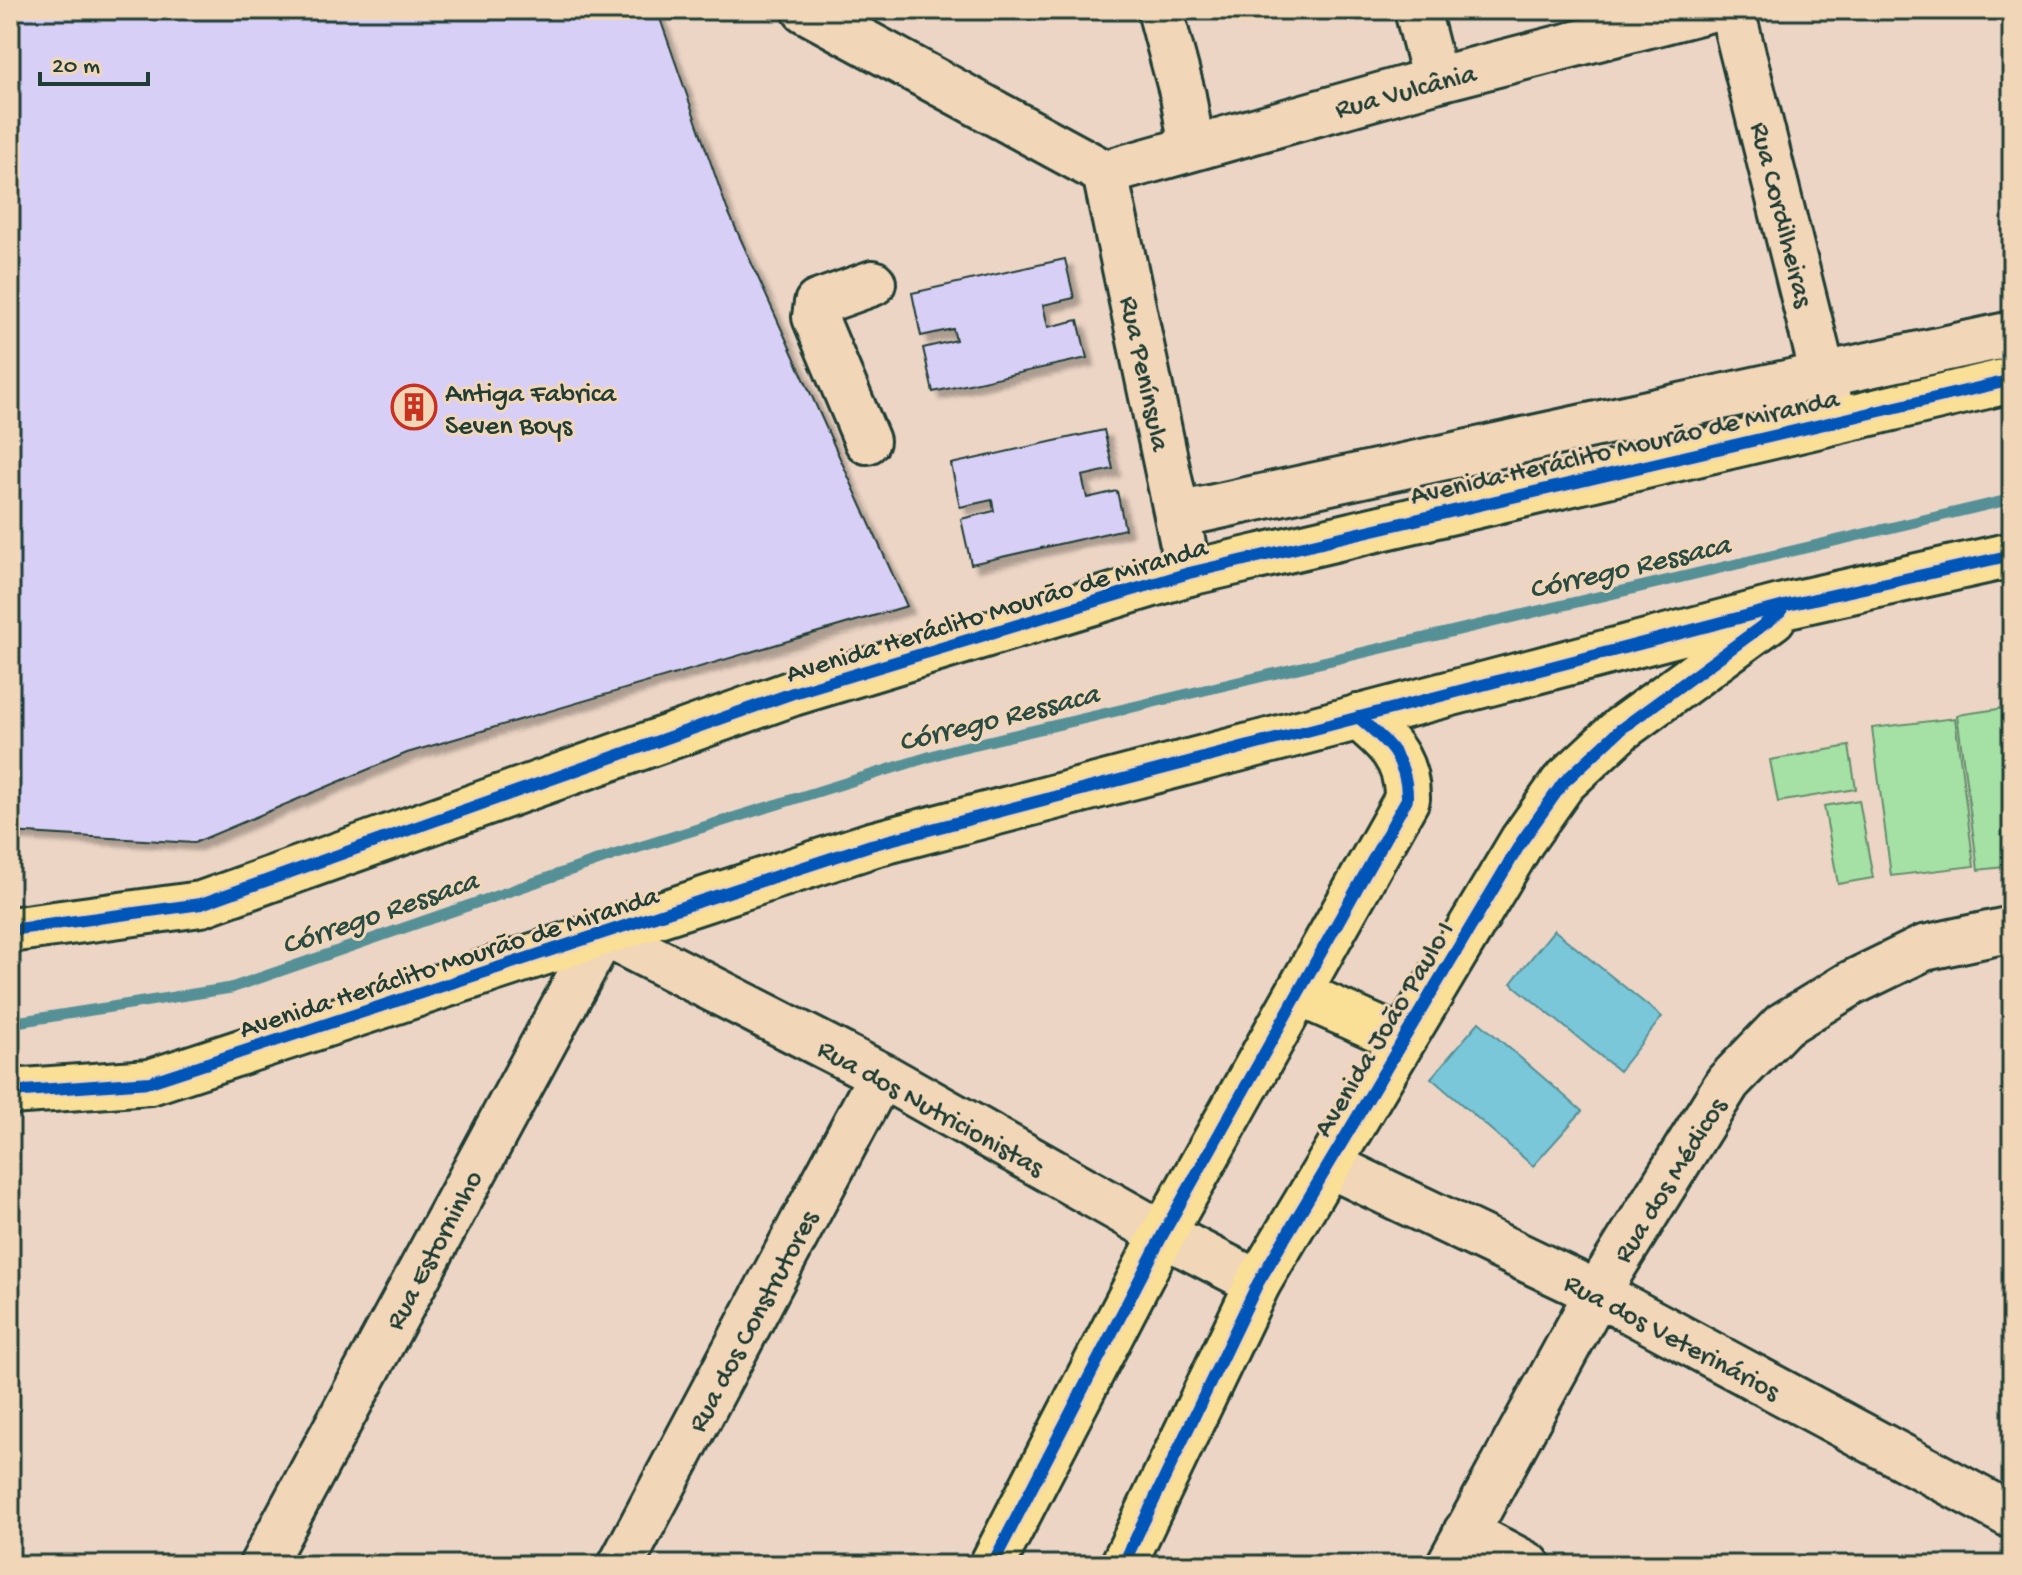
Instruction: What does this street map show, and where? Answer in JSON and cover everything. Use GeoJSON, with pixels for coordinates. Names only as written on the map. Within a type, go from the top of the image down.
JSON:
{"type":"FeatureCollection","features":[{"type":"Feature","properties":{"kind":"main road","name":"Avenida Heráclito Mourão de Miranda"},"geometry":{"type":"LineString","coordinates":[[10,930],[201,904],[793,693],[1189,573],[1833,419],[2012,380]]}},
{"type":"Feature","properties":{"kind":"main road","name":"Avenida Heráclito Mourão de Miranda"},"geometry":{"type":"LineString","coordinates":[[10,1092],[150,1082],[871,845],[1792,604],[2012,555]]}},
{"type":"Feature","properties":{"kind":"main road","name":"Avenida João Paulo I"},"geometry":{"type":"LineString","coordinates":[[1123,1565],[1258,1283],[1522,841],[1563,783],[1621,729],[1792,604]]}},
{"type":"Feature","properties":{"kind":"main road"},"geometry":{"type":"LineString","coordinates":[[992,1565],[1163,1234],[1407,799],[1408,780],[1400,758],[1383,738],[1358,717]]}},
{"type":"Feature","properties":{"kind":"main road"},"geometry":{"type":"LineString","coordinates":[[1300,994],[1401,1039]]}},
{"type":"Feature","properties":{"kind":"street"},"geometry":{"type":"LineString","coordinates":[[805,10],[1105,173]]}},
{"type":"Feature","properties":{"kind":"street"},"geometry":{"type":"LineString","coordinates":[[1160,10],[1183,96],[1192,148]]}},
{"type":"Feature","properties":{"kind":"street"},"geometry":{"type":"LineString","coordinates":[[1417,10],[1435,80]]}},
{"type":"Feature","properties":{"kind":"street","name":"Rua Vulcânia"},"geometry":{"type":"LineString","coordinates":[[1105,173],[1435,80],[1707,10]]}},
{"type":"Feature","properties":{"kind":"street","name":"Rua Cordilheiras"},"geometry":{"type":"LineString","coordinates":[[1732,10],[1826,374],[1833,419]]}},
{"type":"Feature","properties":{"kind":"street","name":"Rua Península"},"geometry":{"type":"LineString","coordinates":[[1105,173],[1189,573]]}},
{"type":"Feature","properties":{"kind":"street"},"geometry":{"type":"LineString","coordinates":[[867,441],[815,317],[817,303],[873,283]]}},
{"type":"Feature","properties":{"kind":"street"},"geometry":{"type":"LineString","coordinates":[[1178,515],[2012,334]]}},
{"type":"Feature","properties":{"kind":"street","name":"Rua dos Médicos"},"geometry":{"type":"LineString","coordinates":[[1458,1549],[1597,1293],[1728,1082],[1783,1025],[1852,983],[1924,948],[2012,929]]}},
{"type":"Feature","properties":{"kind":"street","name":"Rua dos Nutricionistas"},"geometry":{"type":"LineString","coordinates":[[603,933],[881,1075],[1163,1234],[1258,1283]]}},
{"type":"Feature","properties":{"kind":"street","name":"Rua Estorninho"},"geometry":{"type":"LineString","coordinates":[[262,1565],[603,933]]}},
{"type":"Feature","properties":{"kind":"street","name":"Rua dos Construtores"},"geometry":{"type":"LineString","coordinates":[[621,1565],[881,1075]]}},
{"type":"Feature","properties":{"kind":"street","name":"Rua dos Veterinários"},"geometry":{"type":"LineString","coordinates":[[1329,1165],[1597,1293],[2012,1516]]}},
{"type":"Feature","properties":{"kind":"street"},"geometry":{"type":"LineString","coordinates":[[1458,1549],[1528,1565]]}},
{"type":"Feature","properties":{"kind":"green space"},"geometry":{"type":"Polygon","coordinates":[[[2012,707],[2012,866],[1978,870],[1957,715],[2012,707]]]}},
{"type":"Feature","properties":{"kind":"green space"},"geometry":{"type":"Polygon","coordinates":[[[1955,718],[1974,866],[1891,876],[1872,728],[1955,718]]]}},
{"type":"Feature","properties":{"kind":"green space"},"geometry":{"type":"Polygon","coordinates":[[[1849,746],[1856,789],[1778,802],[1770,760],[1849,746]]]}},
{"type":"Feature","properties":{"kind":"green space"},"geometry":{"type":"Polygon","coordinates":[[[1859,800],[1873,878],[1838,884],[1824,806],[1859,800]]]}},
{"type":"Feature","properties":{"kind":"water"},"geometry":{"type":"Polygon","coordinates":[[[1554,930],[1662,1017],[1619,1071],[1511,983],[1554,930]]]}},
{"type":"Feature","properties":{"kind":"water"},"geometry":{"type":"Polygon","coordinates":[[[1479,1022],[1582,1111],[1533,1166],[1431,1078],[1479,1022]]]}},
{"type":"Feature","properties":{"kind":"building","name":"Antiga Fabrica Seven Boys"},"geometry":{"type":"Polygon","coordinates":[[[10,10],[657,10],[727,209],[907,606],[407,753],[194,843],[10,832],[10,10]]]}},
{"type":"Feature","properties":{"kind":"building"},"geometry":{"type":"Polygon","coordinates":[[[1065,259],[1074,298],[1043,305],[1048,327],[1078,320],[1087,358],[933,392],[923,348],[956,340],[953,329],[921,336],[912,293],[1065,259]]]}},
{"type":"Feature","properties":{"kind":"building"},"geometry":{"type":"Polygon","coordinates":[[[1104,430],[1113,469],[1082,476],[1087,498],[1117,491],[1125,529],[971,564],[961,519],[994,511],[992,500],[960,507],[951,464],[1104,430]]]}},
{"type":"Feature","properties":{"kind":"waterway","name":"Córrego Ressaca"},"geometry":{"type":"LineString","coordinates":[[10,1023],[231,988],[614,855],[951,750],[2012,499]]}},
{"type":"Feature","properties":{"kind":"cycle path"},"geometry":{"type":"LineString","coordinates":[[10,930],[201,904],[793,693],[1189,573],[2012,380]]}},
{"type":"Feature","properties":{"kind":"cycle path"},"geometry":{"type":"LineString","coordinates":[[10,1092],[150,1082],[871,845],[1792,604],[2012,555]]}},
{"type":"Feature","properties":{"kind":"cycle path"},"geometry":{"type":"LineString","coordinates":[[1123,1565],[1258,1283],[1522,841],[1563,783],[1621,729],[1781,612]]}},
{"type":"Feature","properties":{"kind":"cycle path"},"geometry":{"type":"LineString","coordinates":[[992,1565],[1163,1234],[1407,799],[1404,773],[1399,762],[1378,734],[1358,717]]}},
{"type":"Feature","properties":{"kind":"place","name":"Antiga Fabrica Seven Boys"},"geometry":{"type":"Point","coordinates":[414,407]}}]}
